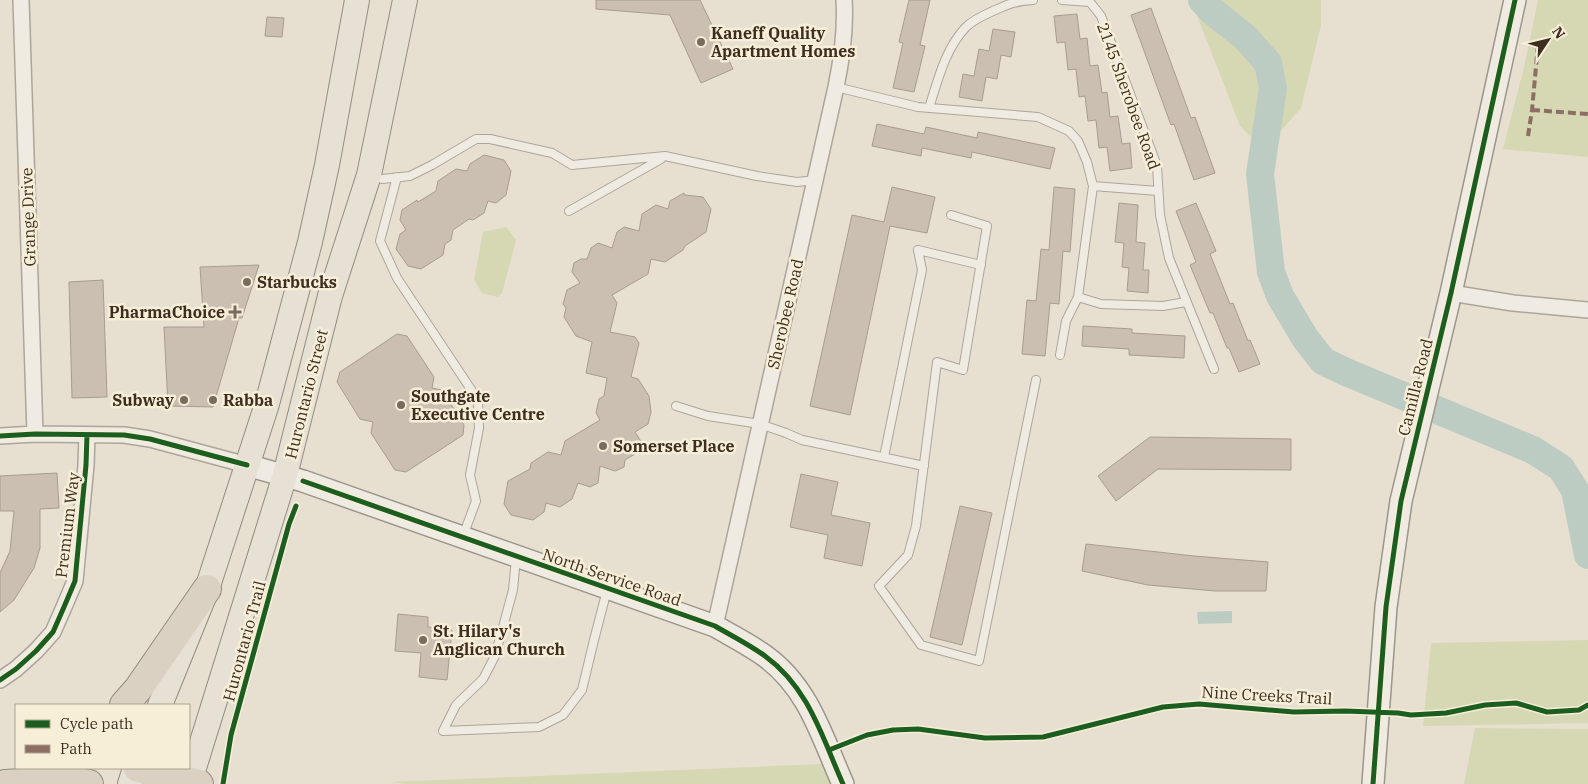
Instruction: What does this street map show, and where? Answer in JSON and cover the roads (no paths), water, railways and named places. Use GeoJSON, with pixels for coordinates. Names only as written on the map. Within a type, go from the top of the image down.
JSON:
{"type":"FeatureCollection","features":[{"type":"Feature","properties":{"kind":"highway"},"geometry":{"type":"LineString","coordinates":[[125,704],[138,689],[207,589]]}},
{"type":"Feature","properties":{"kind":"highway"},"geometry":{"type":"LineString","coordinates":[[0,774],[15,767]]}},
{"type":"Feature","properties":{"kind":"highway"},"geometry":{"type":"LineString","coordinates":[[140,769],[192,783]]}},
{"type":"Feature","properties":{"kind":"highway"},"geometry":{"type":"LineString","coordinates":[[5,784],[68,780],[89,784]]}},
{"type":"Feature","properties":{"kind":"main road"},"geometry":{"type":"LineString","coordinates":[[160,704],[207,589],[267,404],[310,242],[327,165],[357,0]]}},
{"type":"Feature","properties":{"kind":"main road","name":"Hurontario Street"},"geometry":{"type":"LineString","coordinates":[[192,783],[286,476],[330,296],[369,176],[405,0]]}},
{"type":"Feature","properties":{"kind":"main road"},"geometry":{"type":"LineString","coordinates":[[130,784],[136,769]]}},
{"type":"Feature","properties":{"kind":"street","name":"Grange Drive"},"geometry":{"type":"LineString","coordinates":[[21,0],[35,434]]}},
{"type":"Feature","properties":{"kind":"street","name":"Sherobee Road"},"geometry":{"type":"LineString","coordinates":[[716,626],[836,87],[845,21],[844,0]]}},
{"type":"Feature","properties":{"kind":"street","name":"Camilla Road"},"geometry":{"type":"LineString","coordinates":[[1373,784],[1386,608],[1401,500],[1451,293],[1515,0]]}},
{"type":"Feature","properties":{"kind":"street"},"geometry":{"type":"LineString","coordinates":[[1451,293],[1513,303],[1588,310]]}},
{"type":"Feature","properties":{"kind":"street"},"geometry":{"type":"LineString","coordinates":[[0,436],[35,434],[124,435],[150,438],[247,465]]}},
{"type":"Feature","properties":{"kind":"street","name":"Premium Way"},"geometry":{"type":"LineString","coordinates":[[0,680],[36,651],[52,632],[64,608],[74,581],[86,465],[87,435]]}},
{"type":"Feature","properties":{"kind":"street","name":"North Service Road"},"geometry":{"type":"LineString","coordinates":[[247,465],[286,476],[716,626],[766,657],[794,683],[812,711],[843,784]]}},
{"type":"Feature","properties":{"kind":"lane"},"geometry":{"type":"LineString","coordinates":[[929,108],[943,64],[955,41],[967,26],[1015,1],[1034,0]]}},
{"type":"Feature","properties":{"kind":"lane","name":"2145 Sherobee Road"},"geometry":{"type":"LineString","coordinates":[[1062,0],[1090,2],[1101,16],[1157,166],[1160,214],[1169,258],[1214,369]]}},
{"type":"Feature","properties":{"kind":"lane"},"geometry":{"type":"LineString","coordinates":[[836,87],[900,104],[1038,117],[1069,131],[1078,141],[1087,162],[1093,186],[1078,297],[1066,321],[1060,355]]}},
{"type":"Feature","properties":{"kind":"lane"},"geometry":{"type":"LineString","coordinates":[[369,176],[382,179],[410,176],[476,139],[490,139],[552,153],[572,165],[665,156],[757,176],[797,182],[816,180]]}},
{"type":"Feature","properties":{"kind":"lane"},"geometry":{"type":"LineString","coordinates":[[570,211],[665,156]]}},
{"type":"Feature","properties":{"kind":"lane"},"geometry":{"type":"LineString","coordinates":[[397,177],[380,241],[396,278],[478,400],[479,428],[470,475],[476,500],[462,538]]}},
{"type":"Feature","properties":{"kind":"lane","name":"2145 Sherobee Road"},"geometry":{"type":"LineString","coordinates":[[1093,186],[1158,191]]}},
{"type":"Feature","properties":{"kind":"lane"},"geometry":{"type":"LineString","coordinates":[[950,215],[987,226],[963,370],[937,362],[916,526],[908,555],[879,586],[921,645],[979,661],[1036,380]]}},
{"type":"Feature","properties":{"kind":"lane"},"geometry":{"type":"LineString","coordinates":[[884,457],[922,270],[918,250],[981,265]]}},
{"type":"Feature","properties":{"kind":"lane"},"geometry":{"type":"LineString","coordinates":[[1078,297],[1101,304],[1163,306],[1186,302]]}},
{"type":"Feature","properties":{"kind":"lane"},"geometry":{"type":"LineString","coordinates":[[676,406],[708,416],[760,424],[802,440],[924,466]]}},
{"type":"Feature","properties":{"kind":"lane"},"geometry":{"type":"LineString","coordinates":[[516,557],[512,590],[495,656],[483,679],[456,705],[443,731],[539,727],[563,715],[582,690],[608,588]]}},
{"type":"Feature","properties":{"kind":"waterway"},"geometry":{"type":"LineString","coordinates":[[1202,0],[1212,11],[1246,38],[1268,63],[1273,88],[1260,174],[1271,272],[1280,296],[1305,338],[1323,361],[1533,450],[1561,468],[1575,490],[1588,555]]}},
{"type":"Feature","properties":{"kind":"place","name":"Kaneff Quality Apartment Homes"},"geometry":{"type":"Point","coordinates":[701,42]}},
{"type":"Feature","properties":{"kind":"place","name":"Starbucks"},"geometry":{"type":"Point","coordinates":[247,282]}},
{"type":"Feature","properties":{"kind":"place","name":"PharmaChoice"},"geometry":{"type":"Point","coordinates":[235,312]}},
{"type":"Feature","properties":{"kind":"place","name":"Subway"},"geometry":{"type":"Point","coordinates":[184,400]}},
{"type":"Feature","properties":{"kind":"place","name":"Rabba"},"geometry":{"type":"Point","coordinates":[213,400]}},
{"type":"Feature","properties":{"kind":"place","name":"Southgate Executive Centre"},"geometry":{"type":"Point","coordinates":[401,405]}},
{"type":"Feature","properties":{"kind":"place","name":"Somerset Place"},"geometry":{"type":"Point","coordinates":[603,446]}},
{"type":"Feature","properties":{"kind":"place","name":"St. Hilary's Anglican Church"},"geometry":{"type":"Point","coordinates":[423,640]}}]}
